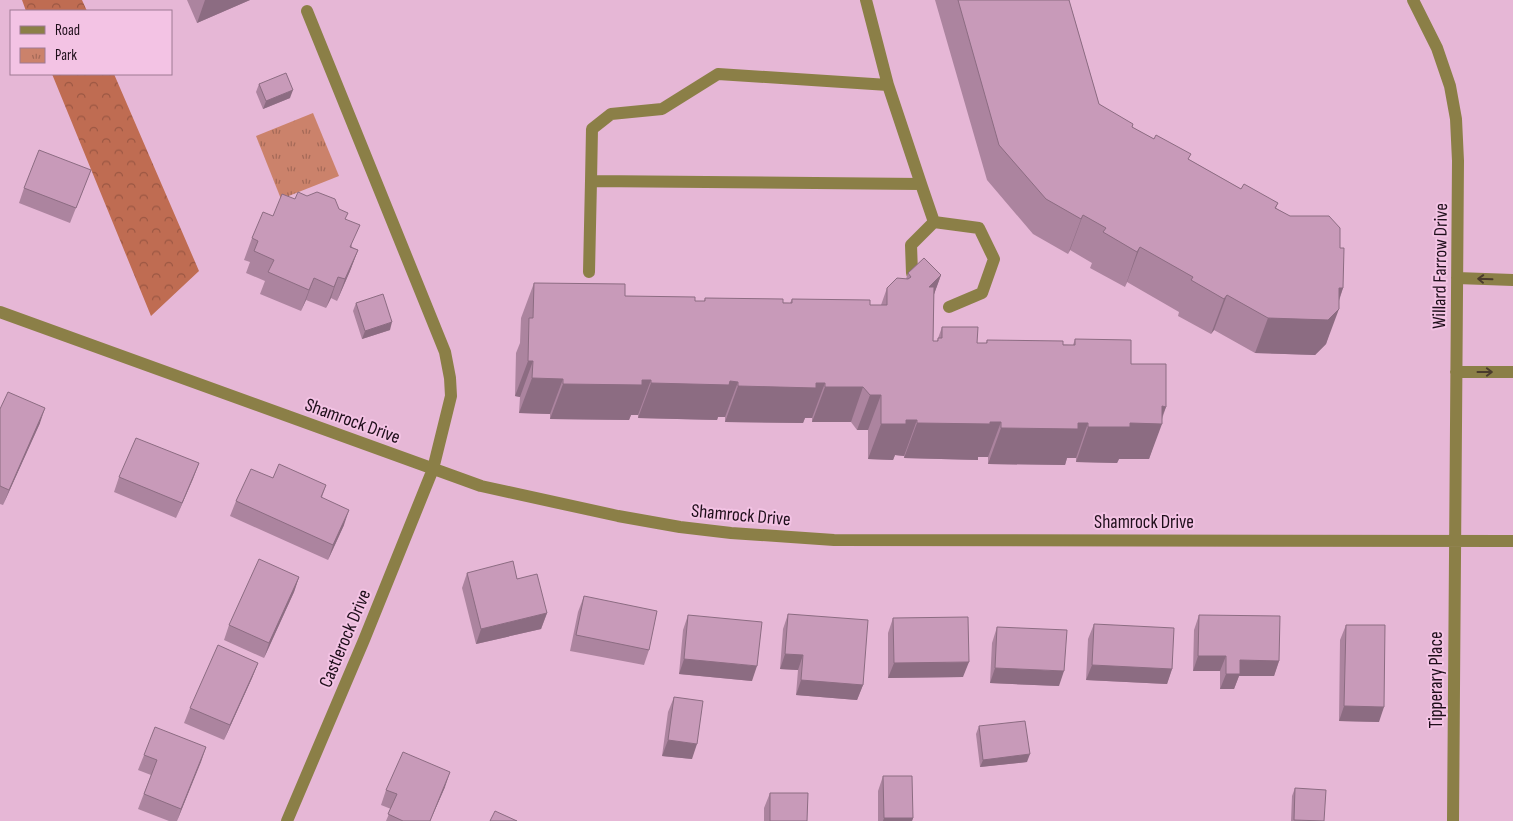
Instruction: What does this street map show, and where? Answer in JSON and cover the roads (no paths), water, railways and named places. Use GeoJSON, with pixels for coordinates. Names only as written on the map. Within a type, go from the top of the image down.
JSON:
{"type":"FeatureCollection","features":[{"type":"Feature","properties":{"kind":"street"},"geometry":{"type":"LineString","coordinates":[[866,0],[888,85],[934,222]]}},
{"type":"Feature","properties":{"kind":"street","name":"Willard Farrow Drive"},"geometry":{"type":"LineString","coordinates":[[1413,0],[1437,48],[1450,86],[1456,119],[1458,161],[1455,540]]}},
{"type":"Feature","properties":{"kind":"street","name":"Castlerock Drive"},"geometry":{"type":"LineString","coordinates":[[287,821],[364,640],[433,469],[451,396],[445,352],[307,11]]}},
{"type":"Feature","properties":{"kind":"street"},"geometry":{"type":"LineString","coordinates":[[590,272],[592,129],[612,114],[662,109],[718,74],[888,85]]}},
{"type":"Feature","properties":{"kind":"street"},"geometry":{"type":"LineString","coordinates":[[591,180],[921,184]]}},
{"type":"Feature","properties":{"kind":"street"},"geometry":{"type":"LineString","coordinates":[[912,273],[911,245],[934,222]]}},
{"type":"Feature","properties":{"kind":"street"},"geometry":{"type":"LineString","coordinates":[[934,222],[979,228],[994,259],[982,293],[949,307]]}},
{"type":"Feature","properties":{"kind":"street"},"geometry":{"type":"LineString","coordinates":[[1457,278],[1513,280]]}},
{"type":"Feature","properties":{"kind":"street","name":"Shamrock Drive"},"geometry":{"type":"LineString","coordinates":[[0,312],[481,486],[618,516],[680,527],[731,533],[834,540],[1513,541]]}},
{"type":"Feature","properties":{"kind":"street"},"geometry":{"type":"LineString","coordinates":[[1456,372],[1513,372]]}},
{"type":"Feature","properties":{"kind":"street","name":"Tipperary Place"},"geometry":{"type":"LineString","coordinates":[[1453,821],[1455,540]]}}]}
